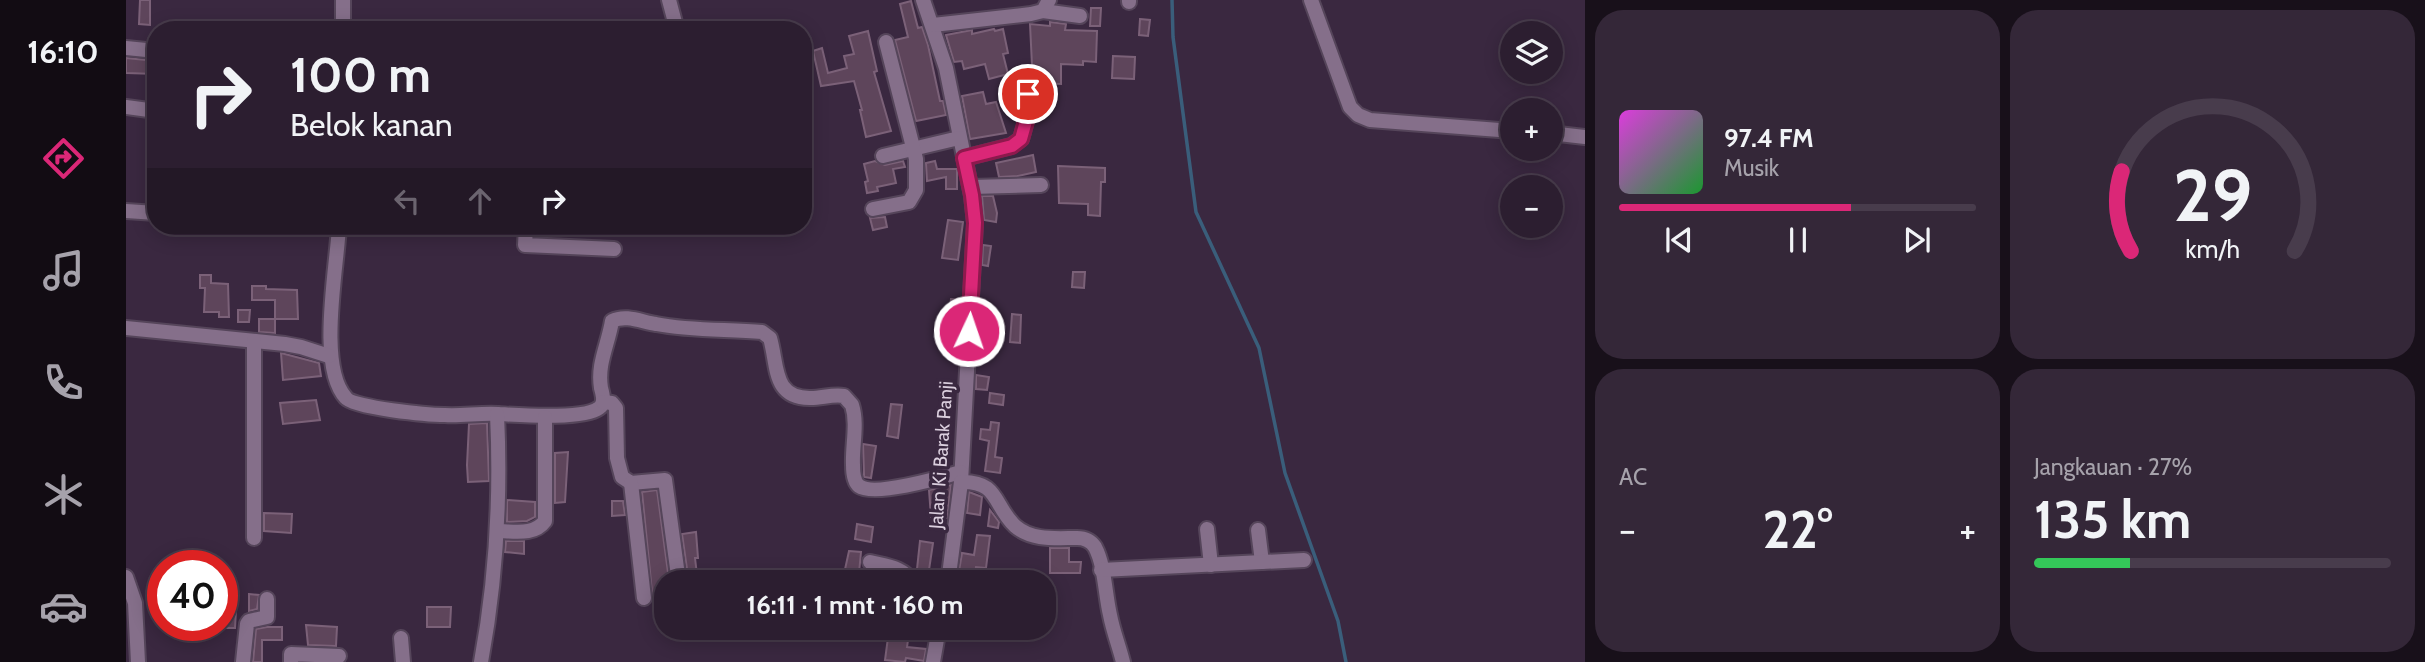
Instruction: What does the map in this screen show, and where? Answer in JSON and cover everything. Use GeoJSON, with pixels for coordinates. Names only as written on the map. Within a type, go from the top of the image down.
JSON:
{"type":"FeatureCollection","features":[{"type":"Feature","properties":{"kind":"street"},"geometry":{"type":"LineString","coordinates":[[343,21],[344,0]]}},
{"type":"Feature","properties":{"kind":"street"},"geometry":{"type":"LineString","coordinates":[[669,0],[675,21]]}},
{"type":"Feature","properties":{"kind":"street","name":"Jalan Ki Barak Panji"},"geometry":{"type":"LineString","coordinates":[[923,0],[946,68],[971,187],[975,233],[961,477],[950,570]]}},
{"type":"Feature","properties":{"kind":"street"},"geometry":{"type":"LineString","coordinates":[[1311,0],[1350,107],[1358,115],[1370,120],[1500,130]]}},
{"type":"Feature","properties":{"kind":"street"},"geometry":{"type":"LineString","coordinates":[[933,25],[1046,6],[1080,16]]}},
{"type":"Feature","properties":{"kind":"street"},"geometry":{"type":"LineString","coordinates":[[873,209],[909,202],[917,181],[914,149],[886,42]]}},
{"type":"Feature","properties":{"kind":"street"},"geometry":{"type":"LineString","coordinates":[[126,48],[147,50]]}},
{"type":"Feature","properties":{"kind":"street"},"geometry":{"type":"LineString","coordinates":[[964,158],[1012,146],[1021,139],[1028,114],[1028,74]]}},
{"type":"Feature","properties":{"kind":"street"},"geometry":{"type":"LineString","coordinates":[[126,107],[147,110]]}},
{"type":"Feature","properties":{"kind":"street"},"geometry":{"type":"LineString","coordinates":[[1563,135],[1585,137]]}},
{"type":"Feature","properties":{"kind":"street"},"geometry":{"type":"LineString","coordinates":[[883,156],[959,138]]}},
{"type":"Feature","properties":{"kind":"street"},"geometry":{"type":"LineString","coordinates":[[971,187],[1041,185]]}},
{"type":"Feature","properties":{"kind":"street"},"geometry":{"type":"LineString","coordinates":[[126,211],[147,213]]}},
{"type":"Feature","properties":{"kind":"street"},"geometry":{"type":"LineString","coordinates":[[337,235],[330,356],[340,389],[352,403],[442,415],[545,416],[592,411],[599,408],[603,402],[599,368],[612,321],[630,319],[675,327],[762,332],[770,338],[780,382],[785,391],[808,398],[838,395],[849,399],[852,405],[853,467],[859,486],[905,486],[961,477],[986,486],[1016,527],[1025,533],[1052,539],[1082,538],[1091,542],[1097,553],[1110,617],[1123,662]]}},
{"type":"Feature","properties":{"kind":"street"},"geometry":{"type":"LineString","coordinates":[[526,235],[525,245],[614,249]]}},
{"type":"Feature","properties":{"kind":"street"},"geometry":{"type":"LineString","coordinates":[[126,328],[301,346],[330,356]]}},
{"type":"Feature","properties":{"kind":"street"},"geometry":{"type":"LineString","coordinates":[[254,341],[254,538]]}},
{"type":"Feature","properties":{"kind":"street"},"geometry":{"type":"LineString","coordinates":[[603,402],[612,403],[616,408],[619,469],[622,477],[631,483],[666,480],[677,570]]}},
{"type":"Feature","properties":{"kind":"street"},"geometry":{"type":"LineString","coordinates":[[481,662],[497,531],[497,414]]}},
{"type":"Feature","properties":{"kind":"street"},"geometry":{"type":"LineString","coordinates":[[497,531],[534,531],[545,521],[545,416]]}},
{"type":"Feature","properties":{"kind":"street"},"geometry":{"type":"LineString","coordinates":[[631,483],[645,598]]}},
{"type":"Feature","properties":{"kind":"street"},"geometry":{"type":"LineString","coordinates":[[1207,529],[1211,565]]}},
{"type":"Feature","properties":{"kind":"street"},"geometry":{"type":"LineString","coordinates":[[1258,530],[1262,562]]}},
{"type":"Feature","properties":{"kind":"street"},"geometry":{"type":"LineString","coordinates":[[1101,570],[1304,560]]}},
{"type":"Feature","properties":{"kind":"street"},"geometry":{"type":"LineString","coordinates":[[870,562],[901,570]]}},
{"type":"Feature","properties":{"kind":"street"},"geometry":{"type":"LineString","coordinates":[[126,577],[135,603],[138,662]]}},
{"type":"Feature","properties":{"kind":"street"},"geometry":{"type":"LineString","coordinates":[[243,662],[247,624],[252,620],[265,620],[267,599]]}},
{"type":"Feature","properties":{"kind":"street"},"geometry":{"type":"LineString","coordinates":[[401,638],[403,662]]}},
{"type":"Feature","properties":{"kind":"street"},"geometry":{"type":"LineString","coordinates":[[933,662],[937,640]]}},
{"type":"Feature","properties":{"kind":"street"},"geometry":{"type":"LineString","coordinates":[[291,662],[291,654],[339,656]]}},
{"type":"Feature","properties":{"kind":"building"},"geometry":{"type":"Polygon","coordinates":[[[140,0],[150,0],[150,21],[147,21],[147,25],[139,24],[140,0]]]}},
{"type":"Feature","properties":{"kind":"building"},"geometry":{"type":"Polygon","coordinates":[[[911,1],[918,28],[922,27],[928,45],[940,101],[943,101],[946,115],[916,121],[895,40],[908,37],[900,4],[911,1]]]}},
{"type":"Feature","properties":{"kind":"building"},"geometry":{"type":"Polygon","coordinates":[[[1091,8],[1101,8],[1100,26],[1090,26],[1091,8]]]}},
{"type":"Feature","properties":{"kind":"building"},"geometry":{"type":"Polygon","coordinates":[[[1140,19],[1150,20],[1148,36],[1139,35],[1140,19]]]}},
{"type":"Feature","properties":{"kind":"building"},"geometry":{"type":"Polygon","coordinates":[[[1050,22],[1066,24],[1065,30],[1097,31],[1096,62],[1083,61],[1083,65],[1061,64],[1061,84],[1038,83],[1037,70],[1032,65],[1030,24],[1050,26],[1050,22]]]}},
{"type":"Feature","properties":{"kind":"building"},"geometry":{"type":"Polygon","coordinates":[[[1003,29],[1008,53],[1003,54],[1008,74],[989,79],[985,64],[964,69],[962,61],[954,62],[946,35],[972,30],[972,34],[1003,29]]]}},
{"type":"Feature","properties":{"kind":"building"},"geometry":{"type":"Polygon","coordinates":[[[868,31],[877,71],[874,72],[891,131],[866,137],[854,81],[821,86],[813,51],[822,48],[828,73],[847,68],[844,56],[854,54],[849,36],[868,31]]]}},
{"type":"Feature","properties":{"kind":"building"},"geometry":{"type":"Polygon","coordinates":[[[1113,56],[1135,57],[1134,79],[1112,78],[1113,56]]]}},
{"type":"Feature","properties":{"kind":"building"},"geometry":{"type":"Polygon","coordinates":[[[126,58],[147,60],[147,74],[126,73],[126,58]]]}},
{"type":"Feature","properties":{"kind":"building"},"geometry":{"type":"Polygon","coordinates":[[[983,92],[986,104],[996,102],[1006,133],[970,139],[962,96],[983,92]]]}},
{"type":"Feature","properties":{"kind":"building"},"geometry":{"type":"Polygon","coordinates":[[[1033,155],[1036,172],[999,177],[996,163],[1033,155]]]}},
{"type":"Feature","properties":{"kind":"building"},"geometry":{"type":"Polygon","coordinates":[[[875,161],[885,165],[903,161],[905,167],[893,169],[896,183],[877,187],[878,191],[867,193],[865,182],[868,181],[864,164],[875,161]]]}},
{"type":"Feature","properties":{"kind":"building"},"geometry":{"type":"Polygon","coordinates":[[[935,161],[937,169],[957,169],[957,189],[946,189],[946,177],[927,181],[926,163],[935,161]]]}},
{"type":"Feature","properties":{"kind":"building"},"geometry":{"type":"Polygon","coordinates":[[[1058,166],[1105,168],[1105,182],[1101,182],[1100,216],[1088,215],[1088,204],[1059,203],[1058,166]]]}},
{"type":"Feature","properties":{"kind":"building"},"geometry":{"type":"Polygon","coordinates":[[[982,196],[993,196],[996,222],[984,220],[982,196]]]}},
{"type":"Feature","properties":{"kind":"building"},"geometry":{"type":"Polygon","coordinates":[[[885,217],[887,227],[873,230],[870,218],[885,217]]]}},
{"type":"Feature","properties":{"kind":"building"},"geometry":{"type":"Polygon","coordinates":[[[948,220],[963,222],[958,260],[942,258],[948,220]]]}},
{"type":"Feature","properties":{"kind":"building"},"geometry":{"type":"Polygon","coordinates":[[[983,245],[991,246],[988,266],[982,265],[983,245]]]}},
{"type":"Feature","properties":{"kind":"building"},"geometry":{"type":"Polygon","coordinates":[[[1073,272],[1085,272],[1084,288],[1072,287],[1073,272]]]}},
{"type":"Feature","properties":{"kind":"building"},"geometry":{"type":"Polygon","coordinates":[[[200,275],[211,275],[211,283],[228,284],[229,317],[219,317],[219,312],[204,312],[205,288],[200,288],[200,275]]]}},
{"type":"Feature","properties":{"kind":"building"},"geometry":{"type":"Polygon","coordinates":[[[252,286],[297,290],[298,319],[275,319],[275,300],[252,300],[252,286]]]}},
{"type":"Feature","properties":{"kind":"building"},"geometry":{"type":"Polygon","coordinates":[[[951,299],[961,300],[958,357],[944,355],[951,299]]]}},
{"type":"Feature","properties":{"kind":"building"},"geometry":{"type":"Polygon","coordinates":[[[238,310],[250,310],[249,322],[238,322],[238,310]]]}},
{"type":"Feature","properties":{"kind":"building"},"geometry":{"type":"Polygon","coordinates":[[[1012,314],[1021,315],[1020,343],[1010,342],[1012,314]]]}},
{"type":"Feature","properties":{"kind":"building"},"geometry":{"type":"Polygon","coordinates":[[[259,319],[275,319],[275,333],[259,332],[259,319]]]}},
{"type":"Feature","properties":{"kind":"building"},"geometry":{"type":"Polygon","coordinates":[[[979,331],[998,333],[996,343],[978,341],[979,331]]]}},
{"type":"Feature","properties":{"kind":"building"},"geometry":{"type":"Polygon","coordinates":[[[281,353],[319,363],[321,376],[283,380],[281,353]]]}},
{"type":"Feature","properties":{"kind":"building"},"geometry":{"type":"Polygon","coordinates":[[[976,375],[989,377],[987,390],[976,389],[976,375]]]}},
{"type":"Feature","properties":{"kind":"building"},"geometry":{"type":"Polygon","coordinates":[[[990,393],[1004,395],[1003,405],[989,403],[990,393]]]}},
{"type":"Feature","properties":{"kind":"building"},"geometry":{"type":"Polygon","coordinates":[[[316,400],[320,420],[283,424],[280,403],[316,400]]]}},
{"type":"Feature","properties":{"kind":"building"},"geometry":{"type":"Polygon","coordinates":[[[891,404],[902,405],[898,438],[887,436],[891,404]]]}},
{"type":"Feature","properties":{"kind":"building"},"geometry":{"type":"Polygon","coordinates":[[[991,422],[999,423],[995,457],[1002,458],[1000,473],[985,471],[989,441],[980,439],[981,429],[990,430],[991,422]]]}},
{"type":"Feature","properties":{"kind":"building"},"geometry":{"type":"Polygon","coordinates":[[[487,423],[489,481],[468,482],[469,424],[487,423]]]}},
{"type":"Feature","properties":{"kind":"building"},"geometry":{"type":"Polygon","coordinates":[[[863,444],[876,446],[871,478],[864,477],[863,444]]]}},
{"type":"Feature","properties":{"kind":"building"},"geometry":{"type":"Polygon","coordinates":[[[568,452],[565,502],[555,503],[555,453],[568,452]]]}},
{"type":"Feature","properties":{"kind":"building"},"geometry":{"type":"Polygon","coordinates":[[[951,485],[947,518],[931,517],[929,490],[951,485]]]}},
{"type":"Feature","properties":{"kind":"building"},"geometry":{"type":"Polygon","coordinates":[[[657,490],[668,570],[654,570],[653,602],[642,492],[657,490]]]}},
{"type":"Feature","properties":{"kind":"building"},"geometry":{"type":"Polygon","coordinates":[[[969,492],[982,497],[980,515],[967,513],[969,492]]]}},
{"type":"Feature","properties":{"kind":"building"},"geometry":{"type":"Polygon","coordinates":[[[507,500],[535,502],[535,517],[527,521],[507,522],[507,500]]]}},
{"type":"Feature","properties":{"kind":"building"},"geometry":{"type":"Polygon","coordinates":[[[612,501],[623,501],[625,515],[612,516],[612,501]]]}},
{"type":"Feature","properties":{"kind":"building"},"geometry":{"type":"Polygon","coordinates":[[[990,510],[999,522],[998,528],[988,526],[990,510]]]}},
{"type":"Feature","properties":{"kind":"building"},"geometry":{"type":"Polygon","coordinates":[[[264,513],[292,514],[291,533],[264,531],[264,513]]]}},
{"type":"Feature","properties":{"kind":"building"},"geometry":{"type":"Polygon","coordinates":[[[857,524],[873,527],[871,542],[855,539],[857,524]]]}},
{"type":"Feature","properties":{"kind":"building"},"geometry":{"type":"Polygon","coordinates":[[[696,532],[696,570],[687,570],[682,534],[696,532]]]}},
{"type":"Feature","properties":{"kind":"building"},"geometry":{"type":"Polygon","coordinates":[[[977,535],[990,536],[986,568],[959,570],[962,553],[974,555],[977,535]]]}},
{"type":"Feature","properties":{"kind":"building"},"geometry":{"type":"Polygon","coordinates":[[[506,541],[524,541],[524,554],[505,552],[506,541]]]}},
{"type":"Feature","properties":{"kind":"building"},"geometry":{"type":"Polygon","coordinates":[[[920,541],[933,543],[929,570],[917,569],[920,541]]]}},
{"type":"Feature","properties":{"kind":"building"},"geometry":{"type":"Polygon","coordinates":[[[1050,548],[1069,548],[1069,562],[1081,562],[1080,573],[1056,573],[1056,570],[1050,570],[1050,548]]]}},
{"type":"Feature","properties":{"kind":"building"},"geometry":{"type":"Polygon","coordinates":[[[849,551],[861,552],[859,570],[845,570],[849,551]]]}},
{"type":"Feature","properties":{"kind":"building"},"geometry":{"type":"Polygon","coordinates":[[[249,594],[259,595],[257,609],[249,611],[249,594]]]}},
{"type":"Feature","properties":{"kind":"building"},"geometry":{"type":"Polygon","coordinates":[[[427,607],[451,607],[450,627],[427,627],[427,607]]]}},
{"type":"Feature","properties":{"kind":"building"},"geometry":{"type":"Polygon","coordinates":[[[306,625],[337,627],[336,646],[308,645],[306,625]]]}},
{"type":"Feature","properties":{"kind":"building"},"geometry":{"type":"Polygon","coordinates":[[[282,627],[282,640],[262,640],[262,662],[253,662],[256,629],[282,627]]]}},
{"type":"Feature","properties":{"kind":"building"},"geometry":{"type":"Polygon","coordinates":[[[888,640],[908,640],[907,647],[926,649],[924,661],[906,658],[905,662],[885,660],[888,640]]]}},
{"type":"Feature","properties":{"kind":"waterway"},"geometry":{"type":"LineString","coordinates":[[1172,0],[1173,37],[1196,212],[1259,348],[1285,473],[1338,621],[1346,662]]}},
{"type":"Feature","properties":{"kind":"route"},"geometry":{"type":"LineString","coordinates":[[969,331],[975,223],[964,158],[1012,146],[1021,139],[1028,114],[1028,94]]}}]}
